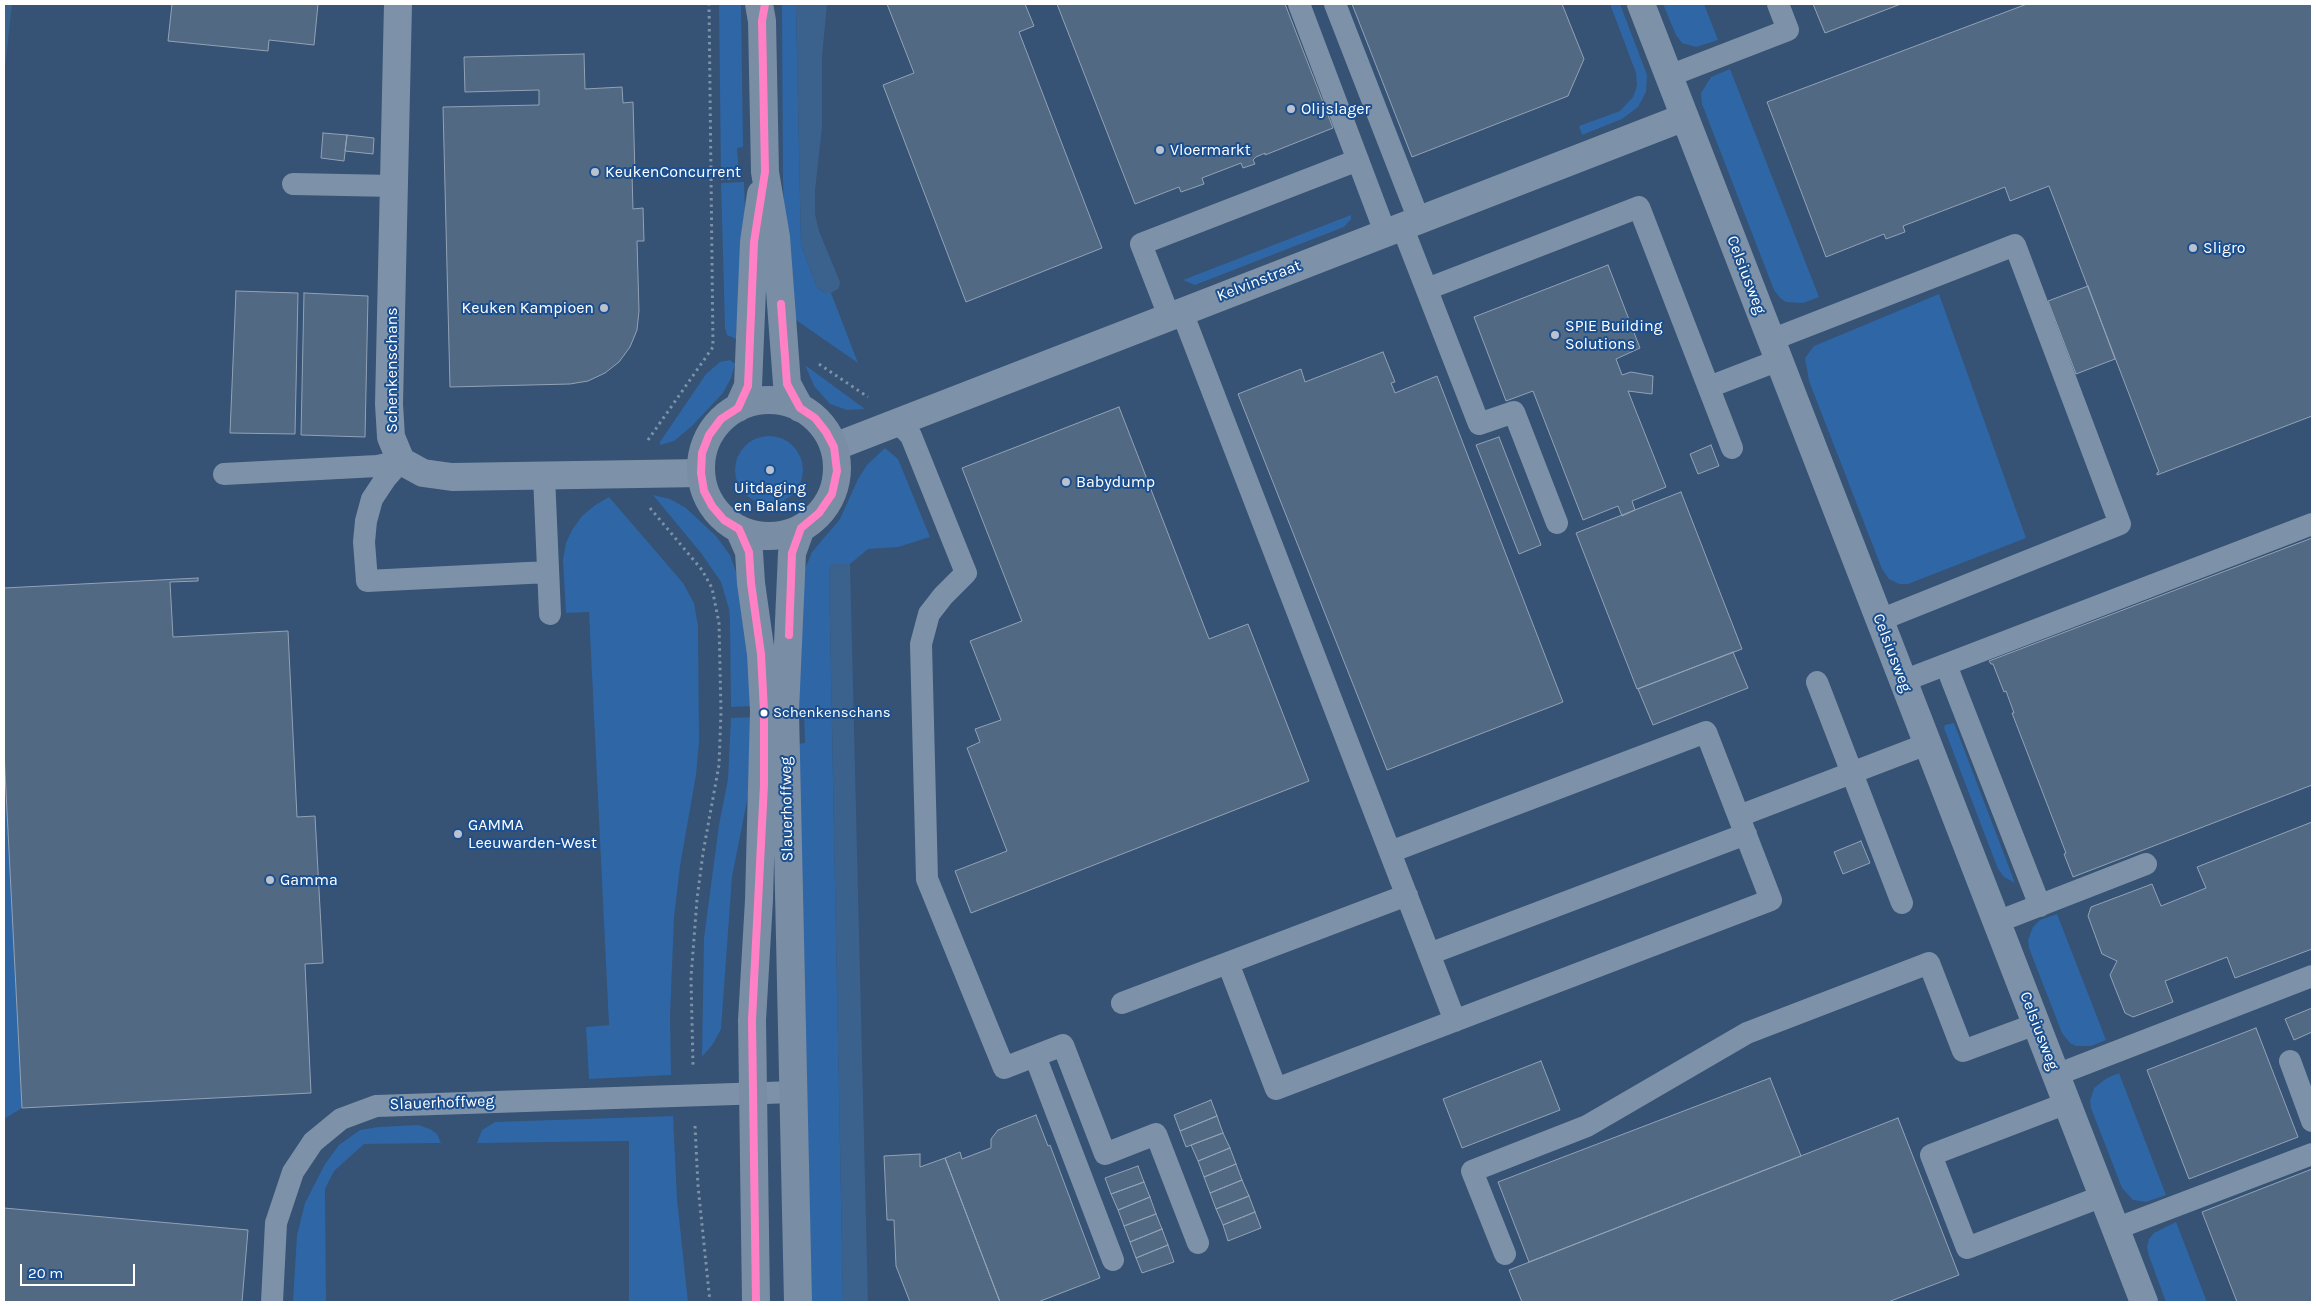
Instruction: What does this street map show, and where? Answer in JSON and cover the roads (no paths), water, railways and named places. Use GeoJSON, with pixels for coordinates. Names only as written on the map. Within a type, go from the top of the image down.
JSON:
{"type":"FeatureCollection","features":[{"type":"Feature","properties":{"kind":"main road"},"geometry":{"type":"LineString","coordinates":[[762,10],[765,172],[776,236],[787,384],[800,408]]}},
{"type":"Feature","properties":{"kind":"main road"},"geometry":{"type":"LineString","coordinates":[[738,408],[748,386],[754,242],[765,172]]}},
{"type":"Feature","properties":{"kind":"main road"},"geometry":{"type":"LineString","coordinates":[[769,400],[785,402],[800,408],[814,418],[826,432],[834,447],[837,471],[832,494],[819,513],[801,528],[786,534],[754,535],[739,529],[724,520],[712,506],[704,490],[701,473],[702,453],[710,435],[721,419],[738,408],[753,402],[769,400]]}},
{"type":"Feature","properties":{"kind":"main road","name":"Slauerhoffweg"},"geometry":{"type":"LineString","coordinates":[[798,1302],[785,711],[792,553],[801,528]]}},
{"type":"Feature","properties":{"kind":"main road","name":"Slauerhoffweg"},"geometry":{"type":"LineString","coordinates":[[739,529],[749,552],[751,583],[761,654],[764,711],[759,900],[752,1020],[756,1302]]}},
{"type":"Feature","properties":{"kind":"street","name":"Schenkenschans"},"geometry":{"type":"LineString","coordinates":[[398,4],[389,404],[390,437],[402,462]]}},
{"type":"Feature","properties":{"kind":"street","name":"Celsiusweg"},"geometry":{"type":"LineString","coordinates":[[1641,4],[2116,1229],[2138,1301]]}},
{"type":"Feature","properties":{"kind":"street","name":"Kelvinstraat"},"geometry":{"type":"LineString","coordinates":[[834,447],[1685,117]]}},
{"type":"Feature","properties":{"kind":"street"},"geometry":{"type":"LineString","coordinates":[[402,462],[423,472],[452,477],[701,473]]}},
{"type":"Feature","properties":{"kind":"lane"},"geometry":{"type":"LineString","coordinates":[[1299,4],[1358,160],[1402,226]]}},
{"type":"Feature","properties":{"kind":"lane"},"geometry":{"type":"LineString","coordinates":[[1335,4],[1402,226],[1479,424],[1514,412],[1557,524]]}},
{"type":"Feature","properties":{"kind":"lane"},"geometry":{"type":"LineString","coordinates":[[1669,76],[1788,30],[1778,4]]}},
{"type":"Feature","properties":{"kind":"lane"},"geometry":{"type":"LineString","coordinates":[[1358,160],[1142,244],[1176,314],[1356,764],[1455,1021]]}},
{"type":"Feature","properties":{"kind":"lane"},"geometry":{"type":"LineString","coordinates":[[293,184],[394,186]]}},
{"type":"Feature","properties":{"kind":"lane"},"geometry":{"type":"LineString","coordinates":[[1427,289],[1639,207],[1732,448]]}},
{"type":"Feature","properties":{"kind":"lane"},"geometry":{"type":"LineString","coordinates":[[1709,387],[1775,350],[2015,245],[2120,524],[1880,620]]}},
{"type":"Feature","properties":{"kind":"lane"},"geometry":{"type":"LineString","coordinates":[[897,421],[911,436],[966,573],[943,596],[929,614],[921,644],[927,879],[1004,1068],[1063,1045],[1105,1154],[1156,1134],[1198,1243]]}},
{"type":"Feature","properties":{"kind":"lane"},"geometry":{"type":"LineString","coordinates":[[224,474],[377,466],[402,462]]}},
{"type":"Feature","properties":{"kind":"lane"},"geometry":{"type":"LineString","coordinates":[[402,462],[386,478],[372,499],[366,521],[367,581],[548,572]]}},
{"type":"Feature","properties":{"kind":"lane"},"geometry":{"type":"LineString","coordinates":[[544,476],[550,614]]}},
{"type":"Feature","properties":{"kind":"lane"},"geometry":{"type":"LineString","coordinates":[[1903,681],[2312,524]]}},
{"type":"Feature","properties":{"kind":"lane"},"geometry":{"type":"LineString","coordinates":[[1946,665],[2040,906]]}},
{"type":"Feature","properties":{"kind":"lane"},"geometry":{"type":"LineString","coordinates":[[1817,682],[1902,902]]}},
{"type":"Feature","properties":{"kind":"lane"},"geometry":{"type":"LineString","coordinates":[[1228,963],[1276,1089],[1771,900],[1706,732],[1390,852]]}},
{"type":"Feature","properties":{"kind":"lane"},"geometry":{"type":"LineString","coordinates":[[1429,954],[1742,825],[1794,795],[1928,744]]}},
{"type":"Feature","properties":{"kind":"lane"},"geometry":{"type":"LineString","coordinates":[[1996,922],[2146,864]]}},
{"type":"Feature","properties":{"kind":"lane"},"geometry":{"type":"LineString","coordinates":[[1122,1003],[1407,894]]}},
{"type":"Feature","properties":{"kind":"lane"},"geometry":{"type":"LineString","coordinates":[[1505,1254],[1472,1171],[1587,1126],[1747,1033],[1929,963],[1963,1051],[2036,1024]]}},
{"type":"Feature","properties":{"kind":"lane"},"geometry":{"type":"LineString","coordinates":[[2056,1075],[2312,976]]}},
{"type":"Feature","properties":{"kind":"lane"},"geometry":{"type":"LineString","coordinates":[[1035,1056],[1113,1260]]}},
{"type":"Feature","properties":{"kind":"lane"},"geometry":{"type":"LineString","coordinates":[[2290,1061],[2312,1121]]}},
{"type":"Feature","properties":{"kind":"lane","name":"Slauerhoffweg"},"geometry":{"type":"LineString","coordinates":[[272,1302],[276,1223],[293,1172],[313,1142],[341,1119],[376,1106],[794,1092]]}},
{"type":"Feature","properties":{"kind":"lane"},"geometry":{"type":"LineString","coordinates":[[2066,1103],[1931,1155],[1963,1238],[1967,1248],[2103,1196]]}},
{"type":"Feature","properties":{"kind":"lane"},"geometry":{"type":"LineString","coordinates":[[2116,1229],[2312,1154]]}},
{"type":"Feature","properties":{"kind":"place","name":"Olijslager"},"geometry":{"type":"Point","coordinates":[1291,109]}},
{"type":"Feature","properties":{"kind":"place","name":"Vloermarkt"},"geometry":{"type":"Point","coordinates":[1160,150]}},
{"type":"Feature","properties":{"kind":"place","name":"KeukenConcurrent"},"geometry":{"type":"Point","coordinates":[595,172]}},
{"type":"Feature","properties":{"kind":"place","name":"Sligro"},"geometry":{"type":"Point","coordinates":[2193,248]}},
{"type":"Feature","properties":{"kind":"place","name":"Keuken Kampioen"},"geometry":{"type":"Point","coordinates":[604,308]}},
{"type":"Feature","properties":{"kind":"place","name":"SPIE Building Solutions"},"geometry":{"type":"Point","coordinates":[1555,335]}},
{"type":"Feature","properties":{"kind":"place","name":"Uitdaging en Balans"},"geometry":{"type":"Point","coordinates":[770,470]}},
{"type":"Feature","properties":{"kind":"place","name":"Babydump"},"geometry":{"type":"Point","coordinates":[1066,482]}},
{"type":"Feature","properties":{"kind":"place","name":"Schenkenschans"},"geometry":{"type":"Point","coordinates":[764,713]}},
{"type":"Feature","properties":{"kind":"place","name":"GAMMA Leeuwarden-West"},"geometry":{"type":"Point","coordinates":[458,834]}},
{"type":"Feature","properties":{"kind":"place","name":"Gamma"},"geometry":{"type":"Point","coordinates":[270,880]}}]}
